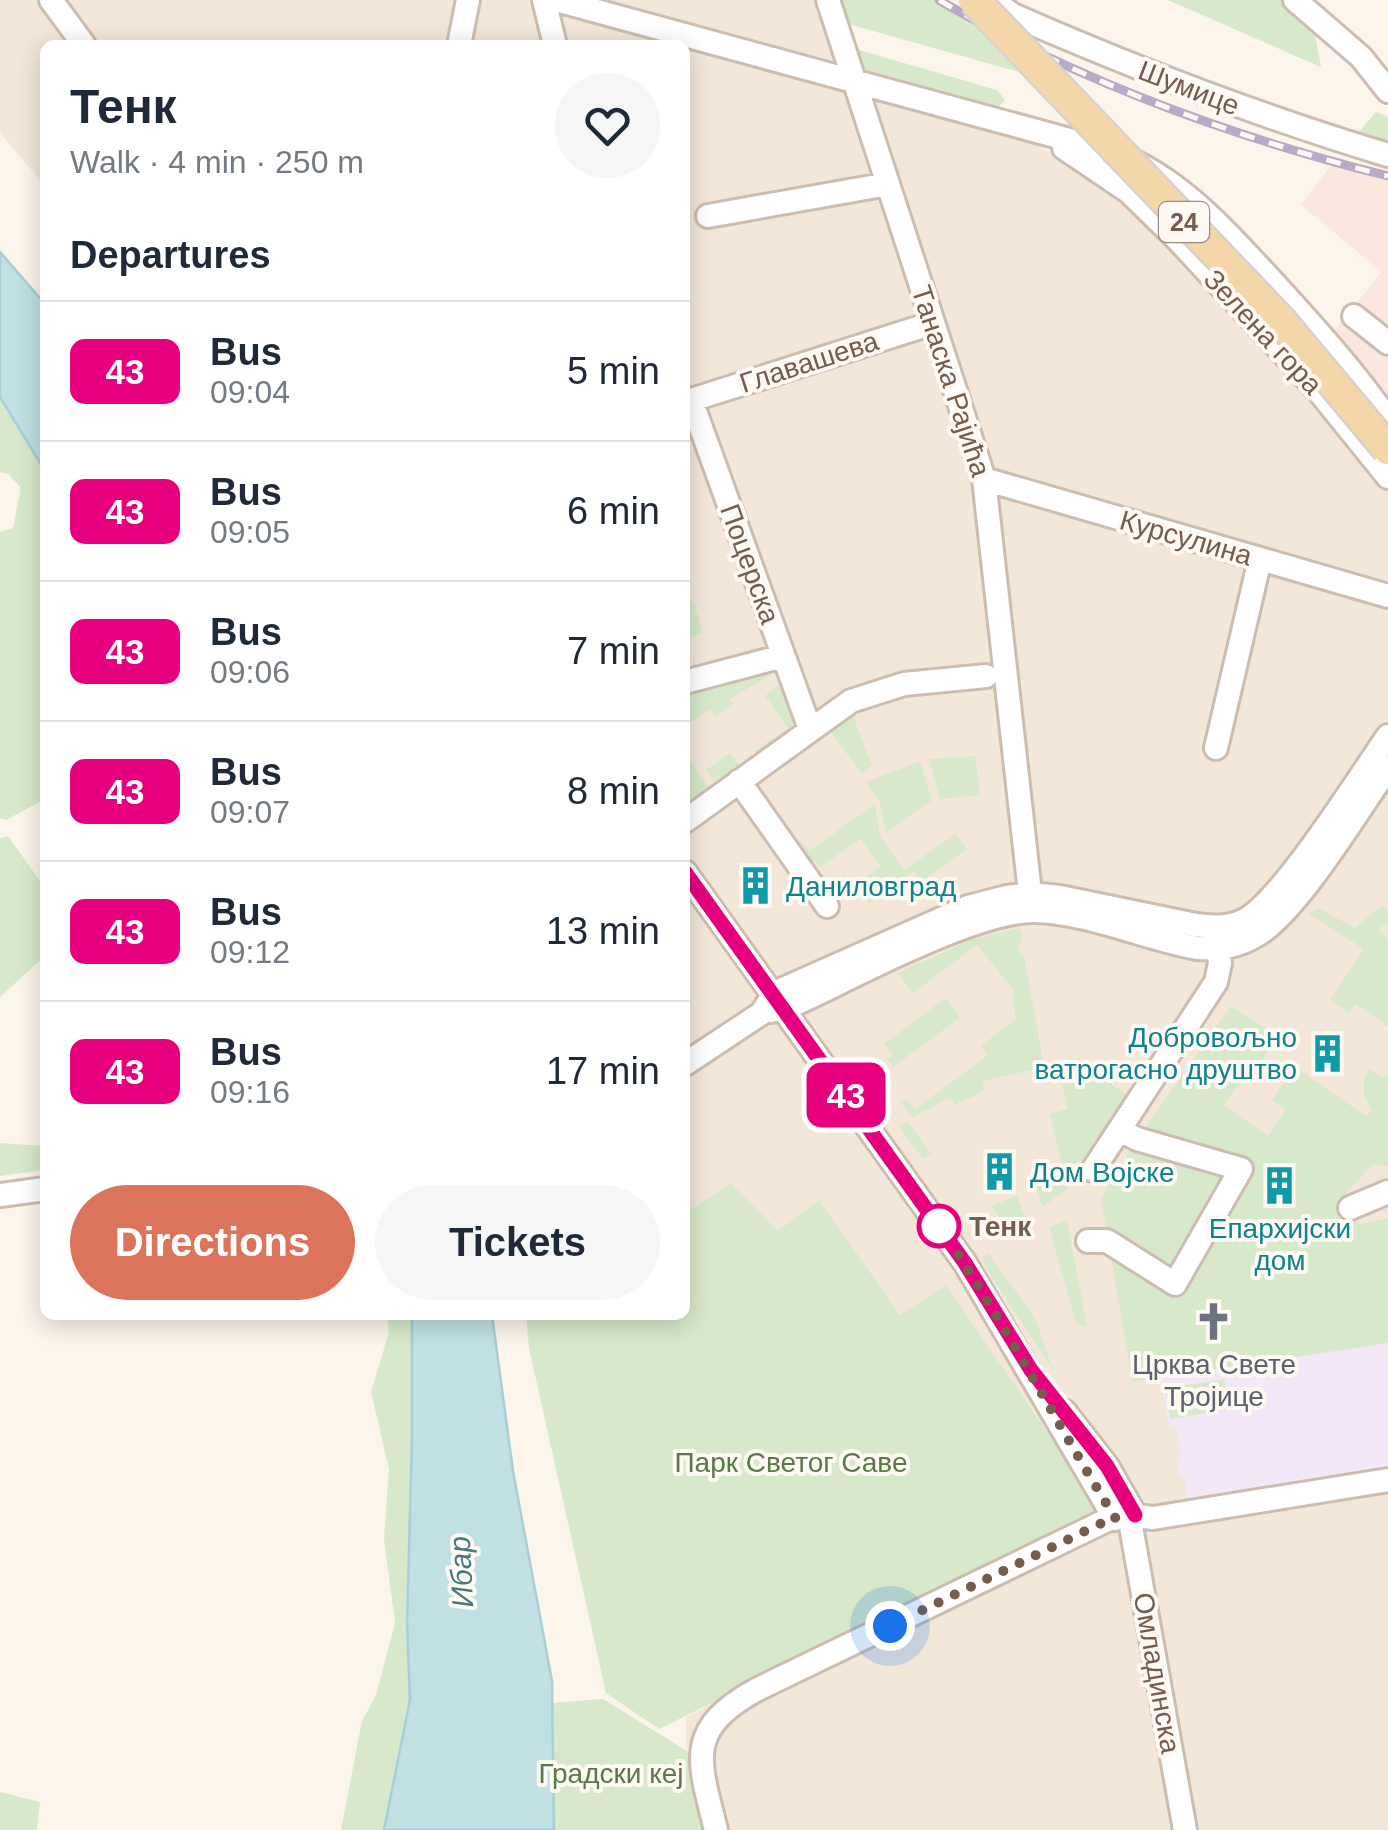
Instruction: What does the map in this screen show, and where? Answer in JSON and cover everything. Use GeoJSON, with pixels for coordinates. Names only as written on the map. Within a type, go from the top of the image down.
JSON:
{"type":"FeatureCollection","features":[{"type":"Feature","properties":{"kind":"main road","name":"24"},"geometry":{"type":"LineString","coordinates":[[985,1],[1280,320],[1388,449]]}},
{"type":"Feature","properties":{"kind":"street"},"geometry":{"type":"LineString","coordinates":[[51,0],[80,40]]}},
{"type":"Feature","properties":{"kind":"street"},"geometry":{"type":"LineString","coordinates":[[460,40],[468,0]]}},
{"type":"Feature","properties":{"kind":"street"},"geometry":{"type":"LineString","coordinates":[[544,0],[554,40]]}},
{"type":"Feature","properties":{"kind":"street","name":"Танаска Рајића"},"geometry":{"type":"LineString","coordinates":[[828,0],[984,479],[1031,902]]}},
{"type":"Feature","properties":{"kind":"street"},"geometry":{"type":"LineString","coordinates":[[1295,0],[1360,57],[1388,91]]}},
{"type":"Feature","properties":{"kind":"street","name":"Шумице"},"geometry":{"type":"LineString","coordinates":[[985,1],[1175,84],[1388,155]]}},
{"type":"Feature","properties":{"kind":"street","name":"Зелена гора"},"geometry":{"type":"LineString","coordinates":[[570,2],[1126,158],[1160,175],[1188,196],[1384,402]]}},
{"type":"Feature","properties":{"kind":"street","name":"Зелена гора"},"geometry":{"type":"LineString","coordinates":[[1030,130],[1096,166],[1129,192],[1264,331],[1388,477]]}},
{"type":"Feature","properties":{"kind":"street"},"geometry":{"type":"LineString","coordinates":[[708,216],[888,184]]}},
{"type":"Feature","properties":{"kind":"street"},"geometry":{"type":"LineString","coordinates":[[1354,316],[1388,343]]}},
{"type":"Feature","properties":{"kind":"street","name":"Главашева"},"geometry":{"type":"LineString","coordinates":[[690,400],[933,323]]}},
{"type":"Feature","properties":{"kind":"street","name":"Поцерска"},"geometry":{"type":"LineString","coordinates":[[690,406],[810,729]]}},
{"type":"Feature","properties":{"kind":"street","name":"Курсулина"},"geometry":{"type":"LineString","coordinates":[[984,479],[1388,596]]}},
{"type":"Feature","properties":{"kind":"street"},"geometry":{"type":"LineString","coordinates":[[1216,748],[1260,558]]}},
{"type":"Feature","properties":{"kind":"street"},"geometry":{"type":"LineString","coordinates":[[690,681],[783,656]]}},
{"type":"Feature","properties":{"kind":"street"},"geometry":{"type":"LineString","coordinates":[[690,817],[851,701],[904,684],[986,676]]}},
{"type":"Feature","properties":{"kind":"street"},"geometry":{"type":"LineString","coordinates":[[1217,938],[1275,895],[1388,736]]}},
{"type":"Feature","properties":{"kind":"street"},"geometry":{"type":"LineString","coordinates":[[690,1061],[774,1005],[968,907],[1031,902],[1217,938],[1255,936],[1278,919],[1388,768]]}},
{"type":"Feature","properties":{"kind":"street"},"geometry":{"type":"LineString","coordinates":[[739,781],[827,906]]}},
{"type":"Feature","properties":{"kind":"street"},"geometry":{"type":"LineString","coordinates":[[690,879],[774,1005],[965,1263],[1031,1370],[1058,1423],[1126,1517]]}},
{"type":"Feature","properties":{"kind":"street"},"geometry":{"type":"LineString","coordinates":[[1093,1170],[1216,982],[1217,938]]}},
{"type":"Feature","properties":{"kind":"street"},"geometry":{"type":"LineString","coordinates":[[1088,1242],[1106,1240],[1175,1284],[1241,1170],[1138,1140],[1120,1130]]}},
{"type":"Feature","properties":{"kind":"street"},"geometry":{"type":"LineString","coordinates":[[0,1195],[40,1189]]}},
{"type":"Feature","properties":{"kind":"street"},"geometry":{"type":"LineString","coordinates":[[1350,1208],[1387,1193]]}},
{"type":"Feature","properties":{"kind":"street"},"geometry":{"type":"LineString","coordinates":[[716,1830],[701,1768],[703,1744],[717,1716],[756,1690],[1108,1520],[1146,1518],[1388,1480]]}},
{"type":"Feature","properties":{"kind":"street","name":"Омладинска"},"geometry":{"type":"LineString","coordinates":[[1126,1517],[1185,1830]]}},
{"type":"Feature","properties":{"kind":"shaded area"},"geometry":{"type":"Polygon","coordinates":[[[0,0],[816,0],[848,94],[1020,136],[1096,177],[1140,215],[1240,315],[1388,488],[1388,1830],[705,1830],[686,1743],[686,1717],[1065,1529],[900,1315],[778,1231],[731,1183],[690,1210],[690,40],[40,40],[40,180],[0,133],[0,0]]]}},
{"type":"Feature","properties":{"kind":"shaded area"},"geometry":{"type":"Polygon","coordinates":[[[1331,165],[1388,181],[1388,399],[1331,334],[1382,272],[1301,205],[1331,165]]]}},
{"type":"Feature","properties":{"kind":"shaded area"},"geometry":{"type":"Polygon","coordinates":[[[1388,1343],[1388,1480],[1190,1511],[1177,1458],[1181,1457],[1176,1426],[1169,1426],[1161,1377],[1388,1343]]]}},
{"type":"Feature","properties":{"kind":"green space"},"geometry":{"type":"Polygon","coordinates":[[[828,0],[944,0],[984,25],[1030,75],[834,20],[828,0]]]}},
{"type":"Feature","properties":{"kind":"green space"},"geometry":{"type":"Polygon","coordinates":[[[1168,0],[1309,0],[1321,67],[1168,0]]]}},
{"type":"Feature","properties":{"kind":"green space"},"geometry":{"type":"Polygon","coordinates":[[[842,45],[997,90],[1005,100],[988,118],[854,80],[842,45]]]}},
{"type":"Feature","properties":{"kind":"green space"},"geometry":{"type":"Polygon","coordinates":[[[1376,112],[1388,117],[1388,155],[1349,144],[1376,112]]]}},
{"type":"Feature","properties":{"kind":"green space"},"geometry":{"type":"Polygon","coordinates":[[[0,397],[40,463],[40,802],[6,820],[0,818],[0,532],[13,528],[20,487],[8,474],[0,472],[0,397]]]}},
{"type":"Feature","properties":{"kind":"green space"},"geometry":{"type":"Polygon","coordinates":[[[690,598],[695,607],[703,633],[690,637],[690,598]]]}},
{"type":"Feature","properties":{"kind":"green space"},"geometry":{"type":"Polygon","coordinates":[[[772,666],[778,671],[730,699],[733,705],[716,717],[710,709],[690,723],[690,677],[772,666]]]}},
{"type":"Feature","properties":{"kind":"green space"},"geometry":{"type":"Polygon","coordinates":[[[785,680],[800,725],[760,757],[755,751],[788,728],[765,696],[785,680]]]}},
{"type":"Feature","properties":{"kind":"green space"},"geometry":{"type":"Polygon","coordinates":[[[848,713],[853,716],[872,765],[862,774],[828,728],[848,713]]]}},
{"type":"Feature","properties":{"kind":"green space"},"geometry":{"type":"Polygon","coordinates":[[[730,753],[743,770],[718,788],[706,770],[730,753]]]}},
{"type":"Feature","properties":{"kind":"green space"},"geometry":{"type":"Polygon","coordinates":[[[975,756],[980,795],[940,799],[929,759],[975,756]]]}},
{"type":"Feature","properties":{"kind":"green space"},"geometry":{"type":"Polygon","coordinates":[[[690,760],[712,792],[694,804],[690,799],[690,760]]]}},
{"type":"Feature","properties":{"kind":"green space"},"geometry":{"type":"Polygon","coordinates":[[[920,761],[932,800],[886,833],[880,802],[866,782],[920,761]]]}},
{"type":"Feature","properties":{"kind":"green space"},"geometry":{"type":"Polygon","coordinates":[[[875,804],[880,836],[904,870],[955,834],[967,849],[922,882],[914,871],[869,904],[862,894],[877,879],[874,875],[842,897],[837,891],[850,884],[853,887],[881,866],[860,839],[820,867],[815,861],[806,867],[795,846],[801,841],[809,851],[875,804]]]}},
{"type":"Feature","properties":{"kind":"green space"},"geometry":{"type":"Polygon","coordinates":[[[8,836],[40,881],[40,961],[0,997],[0,838],[8,836]]]}},
{"type":"Feature","properties":{"kind":"green space"},"geometry":{"type":"Polygon","coordinates":[[[1382,905],[1388,912],[1388,922],[1379,929],[1388,940],[1388,1026],[1356,1004],[1349,1013],[1330,1000],[1364,949],[1309,914],[1318,908],[1355,928],[1382,905]]]}},
{"type":"Feature","properties":{"kind":"green space"},"geometry":{"type":"Polygon","coordinates":[[[1021,928],[1022,940],[1017,950],[1024,955],[1044,1067],[983,1081],[984,1091],[955,1105],[950,1098],[913,1117],[901,1102],[907,1100],[915,1109],[987,1056],[981,1046],[1016,1019],[1012,988],[977,945],[913,993],[897,973],[973,939],[1021,928]]]}},
{"type":"Feature","properties":{"kind":"green space"},"geometry":{"type":"Polygon","coordinates":[[[946,998],[960,1018],[893,1067],[887,1060],[893,1055],[884,1044],[946,998]]]}},
{"type":"Feature","properties":{"kind":"green space"},"geometry":{"type":"Polygon","coordinates":[[[1231,1006],[1282,1039],[1224,1105],[1268,1136],[1286,1110],[1272,1100],[1294,1066],[1366,1116],[1372,1110],[1364,1090],[1366,1075],[1369,1069],[1382,1078],[1388,1071],[1388,1166],[1373,1164],[1344,1195],[1358,1224],[1388,1219],[1388,1343],[1132,1382],[1101,1198],[1137,1139],[1231,1006]]]}},
{"type":"Feature","properties":{"kind":"green space"},"geometry":{"type":"Polygon","coordinates":[[[1076,1058],[1137,1102],[1108,1144],[1063,1168],[1050,1114],[1068,1109],[1057,1063],[1076,1058]]]}},
{"type":"Feature","properties":{"kind":"green space"},"geometry":{"type":"Polygon","coordinates":[[[907,1121],[931,1153],[923,1159],[899,1127],[907,1121]]]}},
{"type":"Feature","properties":{"kind":"green space"},"geometry":{"type":"Polygon","coordinates":[[[0,1143],[40,1146],[40,1171],[0,1176],[0,1143]]]}},
{"type":"Feature","properties":{"kind":"green space"},"geometry":{"type":"Polygon","coordinates":[[[1065,1174],[1067,1190],[1042,1207],[1036,1187],[1065,1174]]]}},
{"type":"Feature","properties":{"kind":"green space","name":"Парк Светог Саве"},"geometry":{"type":"Polygon","coordinates":[[[731,1183],[778,1231],[819,1200],[900,1315],[946,1285],[1099,1508],[1065,1529],[659,1729],[606,1693],[529,1348],[526,1320],[690,1320],[690,1210],[731,1183]]]}},
{"type":"Feature","properties":{"kind":"green space"},"geometry":{"type":"Polygon","coordinates":[[[1017,1195],[1025,1219],[1010,1230],[991,1206],[1017,1195]]]}},
{"type":"Feature","properties":{"kind":"green space"},"geometry":{"type":"Polygon","coordinates":[[[1067,1220],[1087,1327],[1076,1323],[1049,1227],[1067,1220]]]}},
{"type":"Feature","properties":{"kind":"green space"},"geometry":{"type":"Polygon","coordinates":[[[989,1254],[1035,1318],[1053,1370],[988,1271],[982,1257],[989,1254]]]}},
{"type":"Feature","properties":{"kind":"green space"},"geometry":{"type":"Polygon","coordinates":[[[388,1320],[412,1320],[407,1624],[410,1700],[384,1830],[341,1830],[362,1721],[376,1695],[395,1623],[384,1539],[389,1469],[371,1392],[389,1332],[388,1320]]]}},
{"type":"Feature","properties":{"kind":"green space"},"geometry":{"type":"Polygon","coordinates":[[[1224,1379],[1229,1409],[1170,1419],[1165,1389],[1224,1379]]]}},
{"type":"Feature","properties":{"kind":"green space","name":"Градски кеј"},"geometry":{"type":"Polygon","coordinates":[[[603,1699],[695,1756],[718,1830],[554,1830],[553,1703],[603,1699]]]}},
{"type":"Feature","properties":{"kind":"green space"},"geometry":{"type":"Polygon","coordinates":[[[0,1792],[40,1802],[37,1830],[0,1830],[0,1792]]]}},
{"type":"Feature","properties":{"kind":"water"},"geometry":{"type":"Polygon","coordinates":[[[0,252],[40,298],[40,463],[0,397],[0,252]]]}},
{"type":"Feature","properties":{"kind":"water","name":"Ибар"},"geometry":{"type":"Polygon","coordinates":[[[412,1320],[493,1320],[513,1471],[552,1681],[554,1830],[384,1830],[410,1700],[407,1624],[412,1320]]]}},
{"type":"Feature","properties":{"kind":"railway"},"geometry":{"type":"LineString","coordinates":[[939,0],[1046,56],[1157,104],[1214,125],[1388,176]]}},
{"type":"Feature","properties":{"kind":"bus line","name":"43"},"geometry":{"type":"LineString","coordinates":[[690,879],[965,1263],[1031,1370],[1107,1466],[1135,1515]]}},
{"type":"Feature","properties":{"kind":"place","name":"Даниловград"},"geometry":{"type":"Point","coordinates":[756,886]}},
{"type":"Feature","properties":{"kind":"place","name":"Добровољно ватрогасно друштво"},"geometry":{"type":"Point","coordinates":[1327,1053]}},
{"type":"Feature","properties":{"kind":"place","name":"Дом Војске"},"geometry":{"type":"Point","coordinates":[1000,1172]}},
{"type":"Feature","properties":{"kind":"place","name":"Епархијски дом"},"geometry":{"type":"Point","coordinates":[1280,1186]}},
{"type":"Feature","properties":{"kind":"place","name":"Тенк"},"geometry":{"type":"Point","coordinates":[939,1226]}},
{"type":"Feature","properties":{"kind":"place","name":"Црква Свете Тројице"},"geometry":{"type":"Point","coordinates":[1214,1321]}},
{"type":"Feature","properties":{"kind":"route"},"geometry":{"type":"LineString","coordinates":[[890,1626],[1116,1519],[1031,1370],[932,1217],[939,1226]]}}]}
